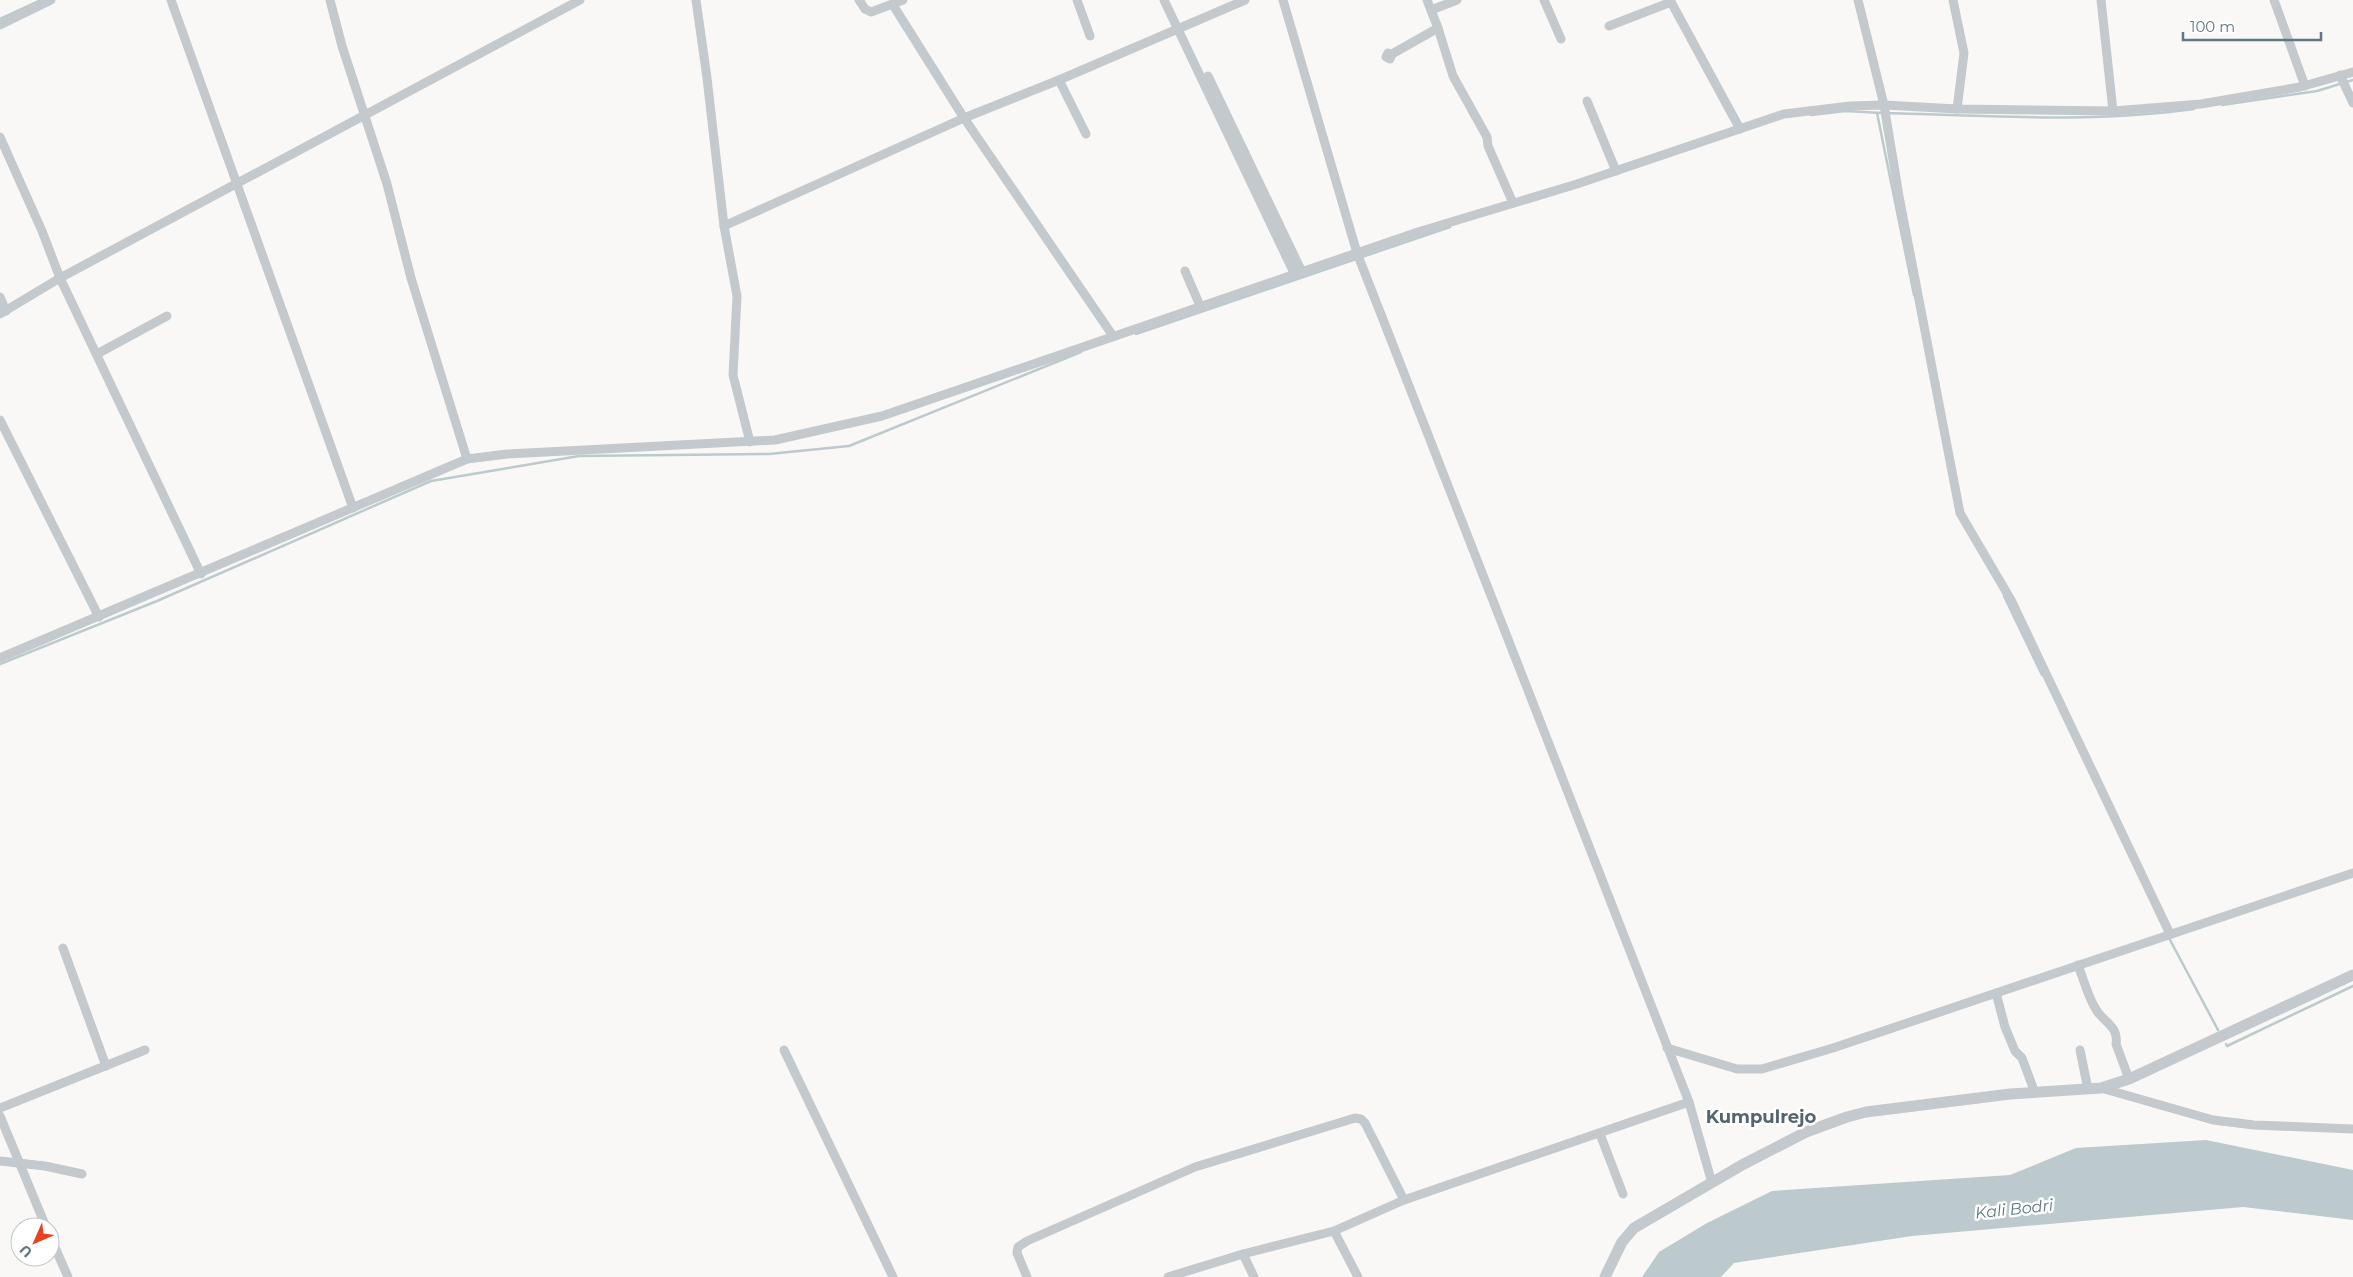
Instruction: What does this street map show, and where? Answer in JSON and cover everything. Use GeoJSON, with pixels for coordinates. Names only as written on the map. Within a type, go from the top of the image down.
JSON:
{"type":"FeatureCollection","features":[{"type":"Feature","properties":{"kind":"street"},"geometry":{"type":"LineString","coordinates":[[0,25],[51,0]]}},
{"type":"Feature","properties":{"kind":"street"},"geometry":{"type":"LineString","coordinates":[[171,0],[353,508]]}},
{"type":"Feature","properties":{"kind":"street"},"geometry":{"type":"LineString","coordinates":[[330,0],[342,46],[387,184],[411,278],[467,459]]}},
{"type":"Feature","properties":{"kind":"street"},"geometry":{"type":"LineString","coordinates":[[0,296],[3,312],[60,278],[580,0]]}},
{"type":"Feature","properties":{"kind":"street"},"geometry":{"type":"LineString","coordinates":[[696,0],[708,78],[724,226],[737,296],[733,375],[750,442]]}},
{"type":"Feature","properties":{"kind":"street"},"geometry":{"type":"LineString","coordinates":[[859,0],[865,9],[871,12],[902,0]]}},
{"type":"Feature","properties":{"kind":"street"},"geometry":{"type":"LineString","coordinates":[[1077,0],[1090,36]]}},
{"type":"Feature","properties":{"kind":"street"},"geometry":{"type":"LineString","coordinates":[[1164,0],[1182,28]]}},
{"type":"Feature","properties":{"kind":"street"},"geometry":{"type":"LineString","coordinates":[[1171,0],[1182,28],[1298,273]]}},
{"type":"Feature","properties":{"kind":"street"},"geometry":{"type":"LineString","coordinates":[[724,226],[964,118],[1059,80],[1245,0]]}},
{"type":"Feature","properties":{"kind":"street"},"geometry":{"type":"LineString","coordinates":[[1283,0],[1362,262],[1548,745],[1689,1102],[1712,1182]]}},
{"type":"Feature","properties":{"kind":"street"},"geometry":{"type":"LineString","coordinates":[[1427,0],[1453,76],[1487,137],[1488,146],[1513,203]]}},
{"type":"Feature","properties":{"kind":"street"},"geometry":{"type":"LineString","coordinates":[[1431,10],[1457,0]]}},
{"type":"Feature","properties":{"kind":"street"},"geometry":{"type":"LineString","coordinates":[[1544,0],[1561,40]]}},
{"type":"Feature","properties":{"kind":"street"},"geometry":{"type":"LineString","coordinates":[[1858,0],[1884,106],[1960,513],[2011,600],[2170,934]]}},
{"type":"Feature","properties":{"kind":"street"},"geometry":{"type":"LineString","coordinates":[[1953,0],[1964,53],[1957,109]]}},
{"type":"Feature","properties":{"kind":"street"},"geometry":{"type":"LineString","coordinates":[[2101,0],[2113,111]]}},
{"type":"Feature","properties":{"kind":"street"},"geometry":{"type":"LineString","coordinates":[[2274,0],[2305,86]]}},
{"type":"Feature","properties":{"kind":"street"},"geometry":{"type":"LineString","coordinates":[[1609,26],[1670,1],[1740,129]]}},
{"type":"Feature","properties":{"kind":"street"},"geometry":{"type":"LineString","coordinates":[[893,5],[964,118],[1113,336]]}},
{"type":"Feature","properties":{"kind":"street"},"geometry":{"type":"LineString","coordinates":[[1388,52],[1386,57],[1390,59],[1392,54],[1438,28]]}},
{"type":"Feature","properties":{"kind":"street"},"geometry":{"type":"LineString","coordinates":[[0,658],[201,574],[467,459],[507,454],[775,440],[819,432],[882,416],[1113,336],[1202,308],[1298,273],[1362,262],[1513,203],[1784,114],[1850,106],[2113,111],[2202,104],[2305,86],[2353,72]]}},
{"type":"Feature","properties":{"kind":"street"},"geometry":{"type":"LineString","coordinates":[[2341,77],[2353,104]]}},
{"type":"Feature","properties":{"kind":"street"},"geometry":{"type":"LineString","coordinates":[[1059,80],[1086,134]]}},
{"type":"Feature","properties":{"kind":"street"},"geometry":{"type":"LineString","coordinates":[[1587,101],[1616,170]]}},
{"type":"Feature","properties":{"kind":"street"},"geometry":{"type":"LineString","coordinates":[[0,137],[42,231],[60,278],[201,574]]}},
{"type":"Feature","properties":{"kind":"street"},"geometry":{"type":"LineString","coordinates":[[1185,271],[1202,308]]}},
{"type":"Feature","properties":{"kind":"street"},"geometry":{"type":"LineString","coordinates":[[97,354],[168,316]]}},
{"type":"Feature","properties":{"kind":"street"},"geometry":{"type":"LineString","coordinates":[[0,420],[99,617]]}},
{"type":"Feature","properties":{"kind":"street"},"geometry":{"type":"LineString","coordinates":[[1667,1048],[1737,1070],[1762,1069],[1833,1048],[2353,873]]}},
{"type":"Feature","properties":{"kind":"street"},"geometry":{"type":"LineString","coordinates":[[63,948],[106,1066]]}},
{"type":"Feature","properties":{"kind":"street"},"geometry":{"type":"LineString","coordinates":[[2078,965],[2095,1008],[2112,1024],[2117,1038],[2116,1044],[2129,1079]]}},
{"type":"Feature","properties":{"kind":"street"},"geometry":{"type":"LineString","coordinates":[[1605,1277],[1622,1242],[1634,1228],[1712,1182],[1806,1132],[1847,1117],[1876,1111],[2035,1092],[2101,1088],[2129,1079],[2353,975]]}},
{"type":"Feature","properties":{"kind":"street"},"geometry":{"type":"LineString","coordinates":[[1996,993],[2014,1051],[2022,1058],[2035,1092]]}},
{"type":"Feature","properties":{"kind":"street"},"geometry":{"type":"LineString","coordinates":[[0,1108],[145,1050]]}},
{"type":"Feature","properties":{"kind":"street"},"geometry":{"type":"LineString","coordinates":[[784,1050],[893,1277]]}},
{"type":"Feature","properties":{"kind":"street"},"geometry":{"type":"LineString","coordinates":[[2080,1050],[2088,1089]]}},
{"type":"Feature","properties":{"kind":"street"},"geometry":{"type":"LineString","coordinates":[[2101,1088],[2213,1120],[2254,1125],[2353,1129]]}},
{"type":"Feature","properties":{"kind":"street"},"geometry":{"type":"LineString","coordinates":[[1168,1277],[1243,1254],[1334,1231],[1404,1200],[1689,1102]]}},
{"type":"Feature","properties":{"kind":"street"},"geometry":{"type":"LineString","coordinates":[[0,1116],[42,1217]]}},
{"type":"Feature","properties":{"kind":"street"},"geometry":{"type":"LineString","coordinates":[[1027,1277],[1016,1253],[1018,1247],[1027,1241],[1195,1167],[1354,1118],[1360,1118],[1365,1123],[1404,1200]]}},
{"type":"Feature","properties":{"kind":"street"},"geometry":{"type":"LineString","coordinates":[[1600,1134],[1623,1194]]}},
{"type":"Feature","properties":{"kind":"street"},"geometry":{"type":"LineString","coordinates":[[0,1162],[46,1166],[82,1174]]}},
{"type":"Feature","properties":{"kind":"street"},"geometry":{"type":"LineString","coordinates":[[1334,1231],[1358,1277]]}},
{"type":"Feature","properties":{"kind":"street"},"geometry":{"type":"LineString","coordinates":[[1243,1254],[1254,1277]]}},
{"type":"Feature","properties":{"kind":"street"},"geometry":{"type":"LineString","coordinates":[[60,1259],[68,1277]]}},
{"type":"Feature","properties":{"kind":"water","name":"Kali Bodri"},"geometry":{"type":"Polygon","coordinates":[[[2206,1140],[2353,1170],[2353,1220],[2243,1207],[1912,1236],[1734,1263],[1721,1277],[1642,1277],[1659,1252],[1707,1223],[1772,1191],[2010,1175],[2076,1148],[2206,1140]]]}},
{"type":"Feature","properties":{"kind":"waterway"},"geometry":{"type":"LineString","coordinates":[[0,19],[41,0]]}},
{"type":"Feature","properties":{"kind":"waterway"},"geometry":{"type":"LineString","coordinates":[[2222,105],[2317,91],[2353,80]]}},
{"type":"Feature","properties":{"kind":"waterway"},"geometry":{"type":"LineString","coordinates":[[1888,113],[2003,117],[2080,117],[2118,116],[2194,109]]}},
{"type":"Feature","properties":{"kind":"waterway"},"geometry":{"type":"LineString","coordinates":[[1811,115],[1845,111],[1882,113]]}},
{"type":"Feature","properties":{"kind":"waterway"},"geometry":{"type":"LineString","coordinates":[[1877,113],[1914,295]]}},
{"type":"Feature","properties":{"kind":"waterway"},"geometry":{"type":"LineString","coordinates":[[1136,334],[1450,227]]}},
{"type":"Feature","properties":{"kind":"waterway"},"geometry":{"type":"LineString","coordinates":[[0,664],[157,601],[431,481],[579,456],[769,454],[849,446],[1081,352]]}},
{"type":"Feature","properties":{"kind":"waterway"},"geometry":{"type":"LineString","coordinates":[[2004,596],[2042,675]]}},
{"type":"Feature","properties":{"kind":"waterway"},"geometry":{"type":"LineString","coordinates":[[2169,938],[2218,1030]]}},
{"type":"Feature","properties":{"kind":"waterway"},"geometry":{"type":"LineString","coordinates":[[2226,1044],[2227,1046],[2353,986]]}},
{"type":"Feature","properties":{"kind":"district","name":"Kumpulrejo"},"geometry":{"type":"Point","coordinates":[1761,1117]}}]}
